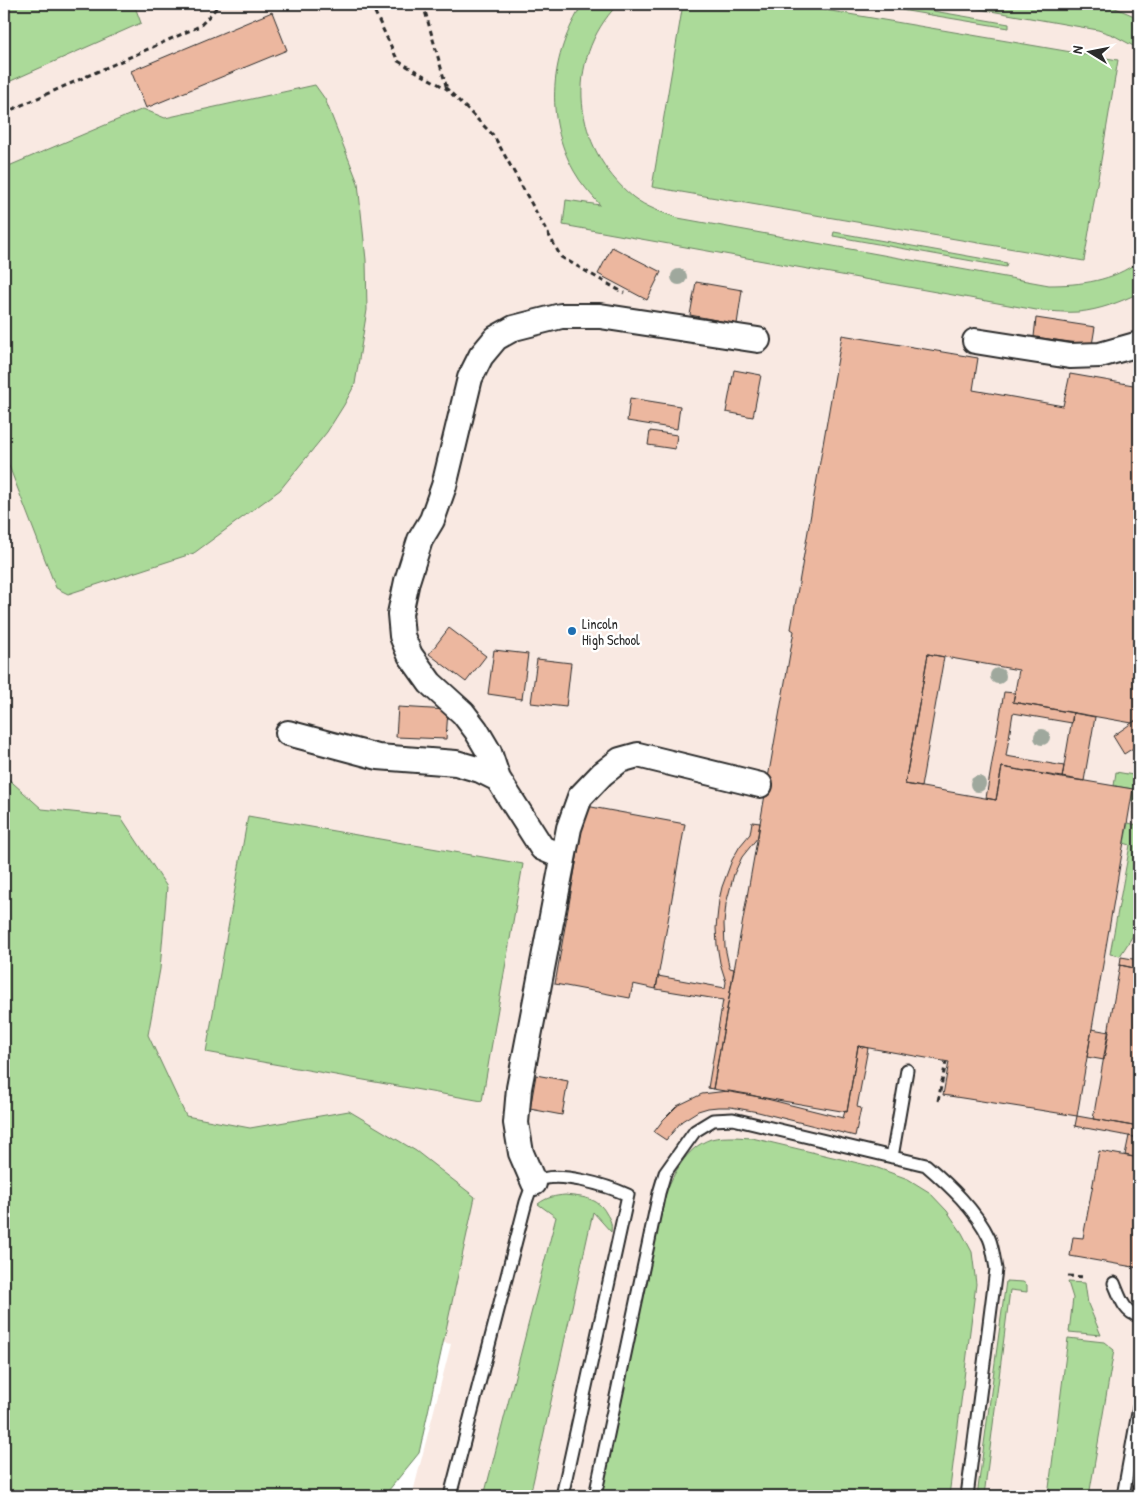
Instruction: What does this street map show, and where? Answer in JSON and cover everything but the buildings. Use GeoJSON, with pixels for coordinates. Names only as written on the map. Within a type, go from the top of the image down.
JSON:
{"type":"FeatureCollection","features":[{"type":"Feature","properties":{"kind":"street"},"geometry":{"type":"LineString","coordinates":[[563,857],[542,848],[498,779],[489,752],[476,730],[463,713],[430,683],[410,655],[402,636],[400,614],[407,581],[420,540],[432,520],[444,486],[470,378],[481,356],[496,338],[514,328],[561,316],[600,316],[758,340]]}},
{"type":"Feature","properties":{"kind":"street"},"geometry":{"type":"LineString","coordinates":[[975,341],[1070,356],[1100,355],[1139,344]]}},
{"type":"Feature","properties":{"kind":"street"},"geometry":{"type":"LineString","coordinates":[[288,733],[378,757],[456,763],[480,770],[498,779]]}},
{"type":"Feature","properties":{"kind":"street"},"geometry":{"type":"LineString","coordinates":[[534,1183],[521,1153],[516,1123],[519,1088],[569,828],[580,797],[602,774],[620,760],[640,756],[760,785]]}},
{"type":"Feature","properties":{"kind":"lane"},"geometry":{"type":"LineString","coordinates":[[892,1157],[907,1070]]}},
{"type":"Feature","properties":{"kind":"lane"},"geometry":{"type":"LineString","coordinates":[[595,1496],[659,1192],[665,1173],[696,1132],[713,1120],[733,1119],[926,1165],[949,1184],[973,1212],[989,1239],[996,1268],[967,1496]]}},
{"type":"Feature","properties":{"kind":"lane"},"geometry":{"type":"LineString","coordinates":[[450,1496],[526,1202],[534,1183],[544,1177],[585,1181],[628,1195],[562,1496]]}},
{"type":"Feature","properties":{"kind":"lane"},"geometry":{"type":"LineString","coordinates":[[1114,1283],[1121,1301],[1132,1315],[1139,1316]]}},
{"type":"Feature","properties":{"kind":"lane"},"geometry":{"type":"LineString","coordinates":[[1123,1496],[1136,1445],[1139,1407]]}},
{"type":"Feature","properties":{"kind":"path"},"geometry":{"type":"LineString","coordinates":[[4,113],[200,26],[220,4]]}},
{"type":"Feature","properties":{"kind":"path"},"geometry":{"type":"LineString","coordinates":[[371,4],[398,60],[447,90],[494,136],[561,257],[628,296]]}},
{"type":"Feature","properties":{"kind":"path"},"geometry":{"type":"LineString","coordinates":[[423,4],[447,90]]}},
{"type":"Feature","properties":{"kind":"path"},"geometry":{"type":"LineString","coordinates":[[938,1101],[946,1062]]}},
{"type":"Feature","properties":{"kind":"path"},"geometry":{"type":"LineString","coordinates":[[1068,1276],[1085,1278]]}},
{"type":"Feature","properties":{"kind":"shaded area","name":"Lincoln High School"},"geometry":{"type":"Polygon","coordinates":[[[4,4],[1139,4],[1139,1496],[412,1496],[451,1344],[4,1259],[4,4]]]}},
{"type":"Feature","properties":{"kind":"green space"},"geometry":{"type":"Polygon","coordinates":[[[4,4],[134,4],[141,23],[4,84],[4,4]]]}},
{"type":"Feature","properties":{"kind":"green space"},"geometry":{"type":"Polygon","coordinates":[[[583,4],[618,4],[600,27],[589,52],[583,77],[582,104],[587,129],[598,154],[613,177],[633,197],[649,207],[678,218],[1049,285],[1085,283],[1108,277],[1129,268],[1139,261],[1139,293],[1110,305],[1086,311],[1042,311],[563,225],[566,200],[600,205],[577,176],[564,150],[555,108],[555,86],[563,44],[583,4]]]}},
{"type":"Feature","properties":{"kind":"green space"},"geometry":{"type":"Polygon","coordinates":[[[683,4],[790,4],[1118,60],[1084,261],[652,187],[683,4]]]}},
{"type":"Feature","properties":{"kind":"green space"},"geometry":{"type":"Polygon","coordinates":[[[865,4],[893,4],[1009,24],[1009,28],[865,4]]]}},
{"type":"Feature","properties":{"kind":"green space"},"geometry":{"type":"Polygon","coordinates":[[[951,4],[1106,4],[1139,18],[1139,49],[1113,35],[1098,30],[951,4]]]}},
{"type":"Feature","properties":{"kind":"green space"},"geometry":{"type":"Polygon","coordinates":[[[315,85],[325,99],[358,183],[366,260],[367,310],[355,384],[327,432],[280,490],[194,553],[68,594],[56,588],[4,453],[4,168],[143,109],[165,118],[315,85]]]}},
{"type":"Feature","properties":{"kind":"green space"},"geometry":{"type":"Polygon","coordinates":[[[834,232],[1007,263],[1006,267],[833,236],[834,232]]]}},
{"type":"Feature","properties":{"kind":"green space"},"geometry":{"type":"Polygon","coordinates":[[[1116,772],[1139,776],[1139,802],[1131,800],[1133,789],[1114,786],[1116,772]]]}},
{"type":"Feature","properties":{"kind":"green space"},"geometry":{"type":"Polygon","coordinates":[[[4,775],[42,809],[121,817],[167,887],[160,969],[148,1035],[186,1116],[250,1128],[349,1111],[416,1151],[475,1197],[419,1453],[384,1496],[4,1496],[4,775]]]}},
{"type":"Feature","properties":{"kind":"green space"},"geometry":{"type":"Polygon","coordinates":[[[248,816],[523,864],[482,1101],[206,1052],[248,816]]]}},
{"type":"Feature","properties":{"kind":"green space"},"geometry":{"type":"Polygon","coordinates":[[[1128,823],[1138,825],[1139,827],[1139,926],[1120,956],[1110,954],[1130,845],[1124,843],[1128,823]]]}},
{"type":"Feature","properties":{"kind":"green space"},"geometry":{"type":"Polygon","coordinates":[[[752,1138],[875,1167],[908,1179],[929,1192],[947,1211],[962,1233],[972,1252],[976,1284],[949,1496],[598,1496],[664,1196],[687,1155],[694,1149],[711,1139],[752,1138]]]}},
{"type":"Feature","properties":{"kind":"green space"},"geometry":{"type":"Polygon","coordinates":[[[565,1195],[594,1201],[603,1208],[610,1220],[611,1232],[593,1212],[530,1496],[484,1496],[556,1217],[538,1204],[551,1197],[565,1195]]]}},
{"type":"Feature","properties":{"kind":"green space"},"geometry":{"type":"Polygon","coordinates":[[[1006,1281],[1023,1282],[1027,1285],[1027,1292],[1010,1290],[984,1496],[977,1496],[1006,1281]]]}},
{"type":"Feature","properties":{"kind":"green space"},"geometry":{"type":"Polygon","coordinates":[[[1068,1282],[1085,1283],[1088,1304],[1101,1335],[1069,1332],[1073,1298],[1068,1282]]]}},
{"type":"Feature","properties":{"kind":"green space"},"geometry":{"type":"Polygon","coordinates":[[[1068,1338],[1104,1342],[1114,1350],[1089,1496],[1048,1496],[1068,1338]]]}},
{"type":"Feature","properties":{"kind":"place","name":"Lincoln High School"},"geometry":{"type":"Point","coordinates":[572,631]}}]}
